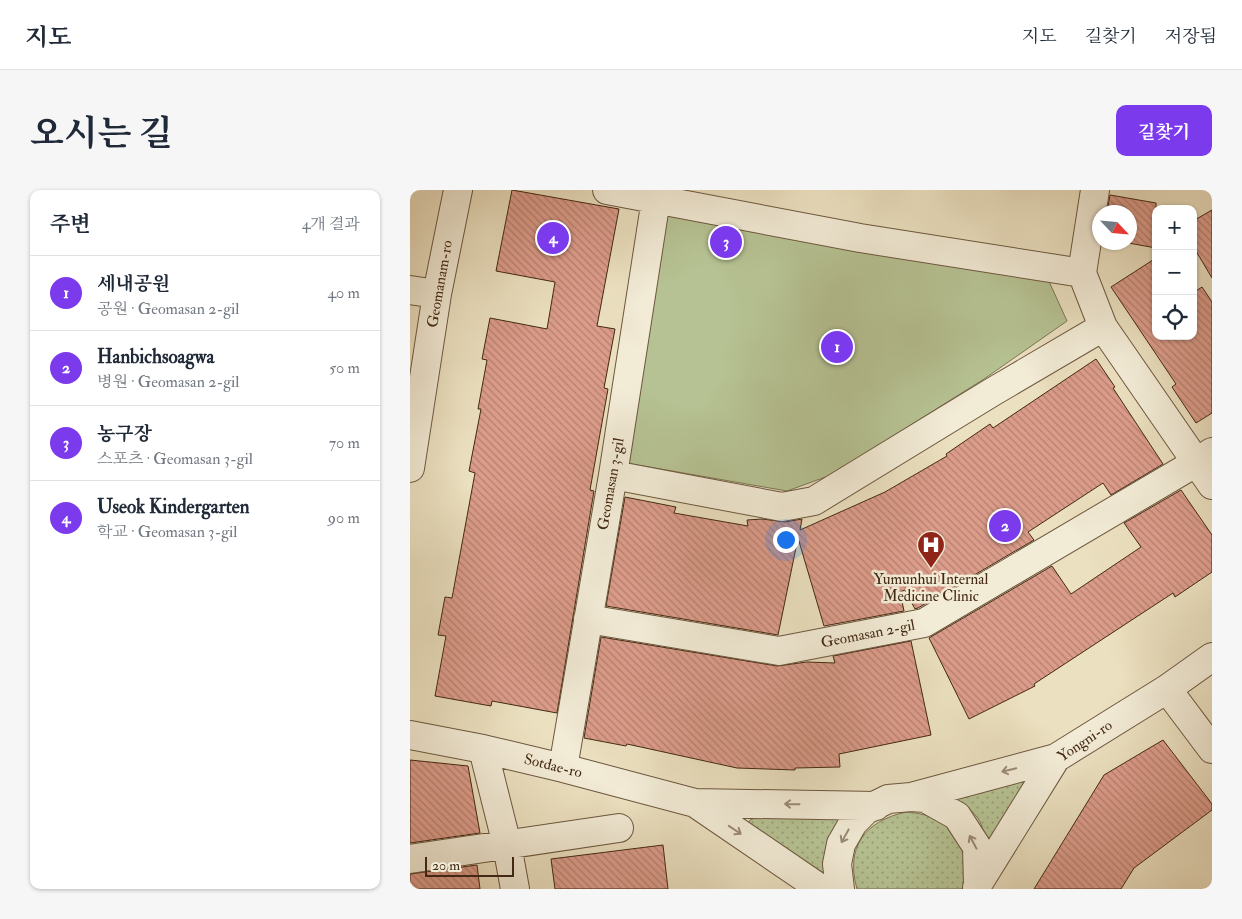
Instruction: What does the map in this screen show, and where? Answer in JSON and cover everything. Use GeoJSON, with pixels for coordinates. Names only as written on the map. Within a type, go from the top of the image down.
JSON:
{"type":"FeatureCollection","features":[{"type":"Feature","properties":{"kind":"street","name":"Geomanam-ro"},"geometry":{"type":"LineString","coordinates":[[410,468],[437,294],[458,190]]}},
{"type":"Feature","properties":{"kind":"street"},"geometry":{"type":"LineString","coordinates":[[606,190],[860,238],[1082,272]]}},
{"type":"Feature","properties":{"kind":"street"},"geometry":{"type":"LineString","coordinates":[[1095,190],[1082,272],[1103,327],[1205,457],[1212,485]]}},
{"type":"Feature","properties":{"kind":"street","name":"Geomasan 3-gil"},"geometry":{"type":"LineString","coordinates":[[563,768],[613,475],[656,200]]}},
{"type":"Feature","properties":{"kind":"street"},"geometry":{"type":"LineString","coordinates":[[410,290],[437,294]]}},
{"type":"Feature","properties":{"kind":"street"},"geometry":{"type":"LineString","coordinates":[[613,475],[782,507],[814,501],[1103,327]]}},
{"type":"Feature","properties":{"kind":"street","name":"Geomasan 2-gil"},"geometry":{"type":"LineString","coordinates":[[588,619],[779,650],[924,623],[1205,457]]}},
{"type":"Feature","properties":{"kind":"street","name":"Yongni-ro"},"geometry":{"type":"LineString","coordinates":[[977,886],[1056,758],[1167,689],[1212,657]]}},
{"type":"Feature","properties":{"kind":"street"},"geometry":{"type":"LineString","coordinates":[[1167,689],[1212,749]]}},
{"type":"Feature","properties":{"kind":"street","name":"Sotdae-ro"},"geometry":{"type":"LineString","coordinates":[[410,735],[483,749],[563,768],[695,803]]}},
{"type":"Feature","properties":{"kind":"street"},"geometry":{"type":"LineString","coordinates":[[483,749],[507,845],[514,889]]}},
{"type":"Feature","properties":{"kind":"street"},"geometry":{"type":"LineString","coordinates":[[911,797],[1056,758]]}},
{"type":"Feature","properties":{"kind":"street"},"geometry":{"type":"LineString","coordinates":[[840,889],[837,864],[841,844],[853,823],[866,810],[888,799],[911,797],[926,798],[957,816],[977,846],[977,886]]}},
{"type":"Feature","properties":{"kind":"street"},"geometry":{"type":"LineString","coordinates":[[695,803],[876,806]]}},
{"type":"Feature","properties":{"kind":"street"},"geometry":{"type":"LineString","coordinates":[[695,803],[821,889]]}},
{"type":"Feature","properties":{"kind":"street"},"geometry":{"type":"LineString","coordinates":[[410,859],[619,828]]}},
{"type":"Feature","properties":{"kind":"green space"},"geometry":{"type":"Polygon","coordinates":[[[666,213],[1047,277],[1067,321],[984,379],[831,475],[787,491],[626,463],[666,213]]]}},
{"type":"Feature","properties":{"kind":"green space"},"geometry":{"type":"Polygon","coordinates":[[[1054,753],[984,865],[985,843],[981,825],[971,811],[951,800],[1054,753]]]}},
{"type":"Feature","properties":{"kind":"green space"},"geometry":{"type":"Polygon","coordinates":[[[906,812],[924,815],[937,820],[954,835],[963,852],[965,861],[966,871],[962,889],[857,889],[854,861],[856,849],[862,838],[869,829],[879,822],[906,812]]]}},
{"type":"Feature","properties":{"kind":"green space"},"geometry":{"type":"Polygon","coordinates":[[[844,814],[831,838],[829,854],[830,882],[748,824],[750,820],[758,817],[844,814]]]}},
{"type":"Feature","properties":{"kind":"building"},"geometry":{"type":"Polygon","coordinates":[[[512,190],[619,209],[597,326],[615,329],[604,388],[608,389],[590,490],[594,491],[557,713],[492,701],[491,706],[435,696],[446,636],[438,635],[445,597],[452,598],[475,473],[469,471],[481,409],[478,409],[487,360],[482,359],[490,318],[547,329],[555,282],[496,271],[512,190]]]}},
{"type":"Feature","properties":{"kind":"building"},"geometry":{"type":"Polygon","coordinates":[[[1110,195],[1156,203],[1156,205],[1152,205],[1152,247],[1137,245],[1137,205],[1108,205],[1110,195]]]}},
{"type":"Feature","properties":{"kind":"building"},"geometry":{"type":"Polygon","coordinates":[[[1212,210],[1212,278],[1197,253],[1197,219],[1212,210]]]}},
{"type":"Feature","properties":{"kind":"building"},"geometry":{"type":"Polygon","coordinates":[[[1152,261],[1152,340],[1197,340],[1197,290],[1202,287],[1212,302],[1212,413],[1196,423],[1172,387],[1176,384],[1111,287],[1152,261]]]}},
{"type":"Feature","properties":{"kind":"building"},"geometry":{"type":"Polygon","coordinates":[[[1096,359],[1163,464],[1111,495],[1103,483],[1028,532],[1034,540],[918,608],[915,609],[905,590],[900,592],[904,611],[824,626],[798,538],[778,635],[606,606],[625,497],[676,507],[674,513],[748,526],[747,520],[762,519],[785,522],[802,519],[800,530],[885,492],[947,456],[946,454],[990,424],[993,428],[1096,359]]]}},
{"type":"Feature","properties":{"kind":"building"},"geometry":{"type":"Polygon","coordinates":[[[1181,490],[1212,535],[1212,572],[1175,597],[1173,593],[1034,684],[1035,686],[969,719],[929,638],[1052,566],[1071,594],[1141,547],[1124,523],[1181,490]]]}},
{"type":"Feature","properties":{"kind":"building"},"geometry":{"type":"Polygon","coordinates":[[[601,637],[777,666],[807,662],[835,663],[833,656],[911,641],[931,735],[839,754],[840,767],[795,768],[795,770],[737,768],[627,744],[626,746],[584,738],[601,637]]]}},
{"type":"Feature","properties":{"kind":"building"},"geometry":{"type":"Polygon","coordinates":[[[1163,740],[1212,804],[1212,810],[1134,868],[1121,889],[1034,889],[1104,775],[1163,740]]]}},
{"type":"Feature","properties":{"kind":"building"},"geometry":{"type":"Polygon","coordinates":[[[410,760],[468,766],[480,833],[410,843],[410,760]]]}},
{"type":"Feature","properties":{"kind":"building"},"geometry":{"type":"Polygon","coordinates":[[[663,845],[668,889],[555,889],[551,859],[663,845]]]}},
{"type":"Feature","properties":{"kind":"building"},"geometry":{"type":"Polygon","coordinates":[[[477,865],[480,889],[410,889],[410,874],[477,865]]]}},
{"type":"Feature","properties":{"kind":"place","name":"Useok Kindergarten"},"geometry":{"type":"Point","coordinates":[553,238]}},
{"type":"Feature","properties":{"kind":"place","name":"농구장"},"geometry":{"type":"Point","coordinates":[726,242]}},
{"type":"Feature","properties":{"kind":"place","name":"세내공원"},"geometry":{"type":"Point","coordinates":[837,347]}},
{"type":"Feature","properties":{"kind":"place","name":"Hanbichsoagwa"},"geometry":{"type":"Point","coordinates":[1005,526]}},
{"type":"Feature","properties":{"kind":"place","name":"Yumunhui Internal Medicine Clinic"},"geometry":{"type":"Point","coordinates":[931,569]}}]}
